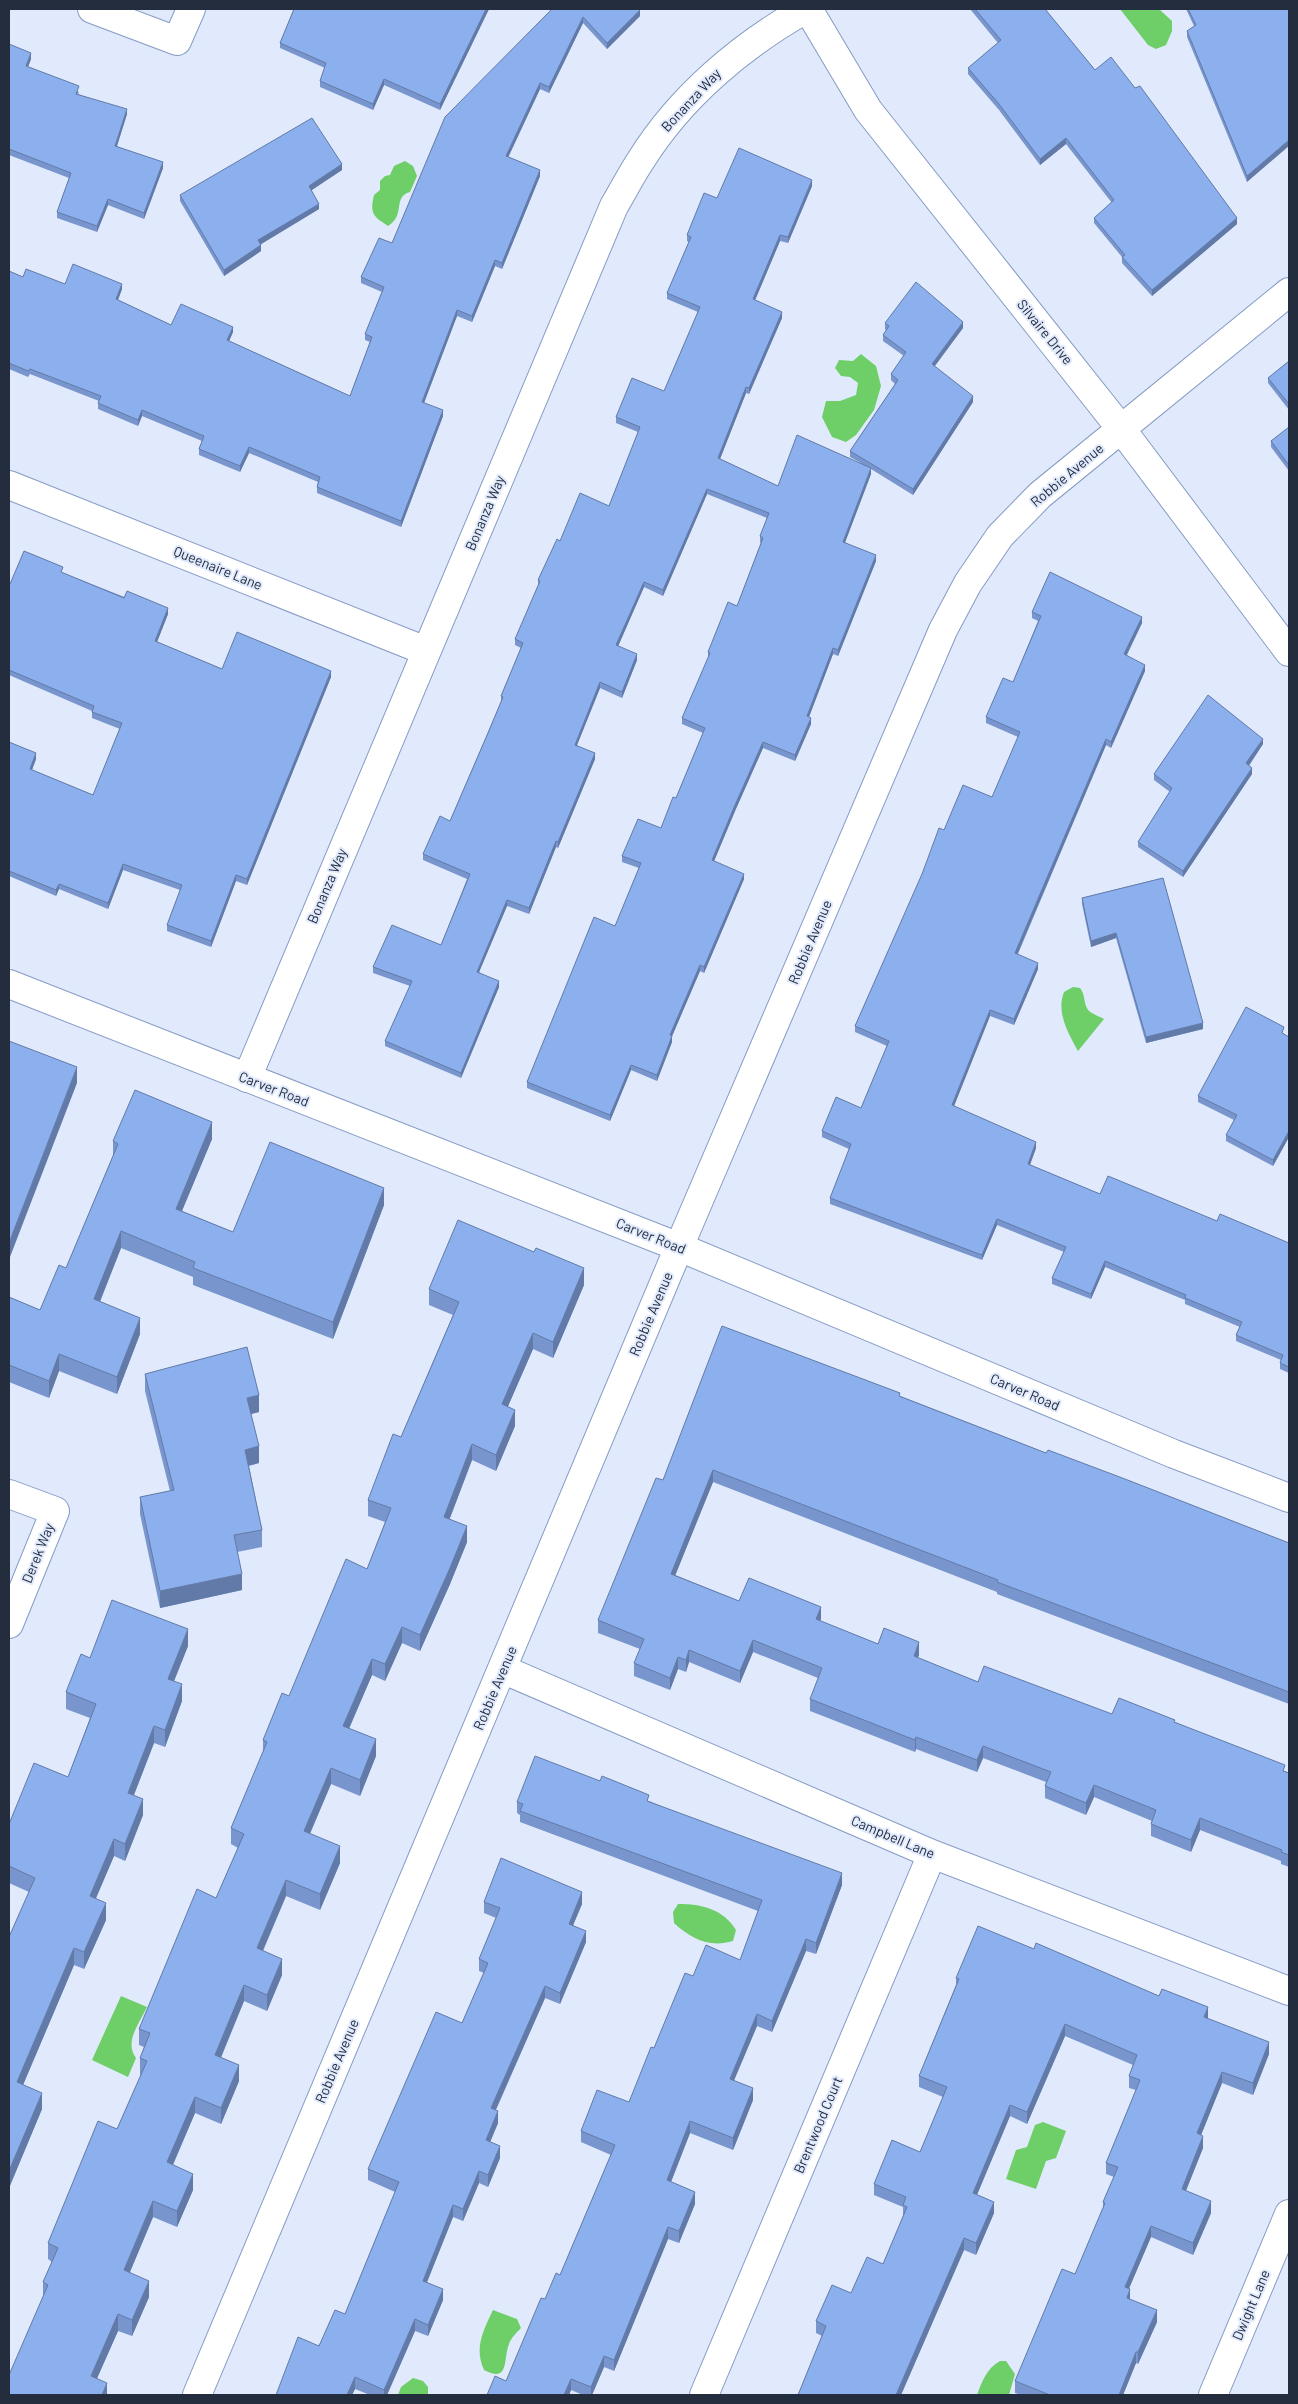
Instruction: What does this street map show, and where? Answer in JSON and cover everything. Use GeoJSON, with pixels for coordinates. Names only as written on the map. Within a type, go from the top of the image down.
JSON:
{"type":"FeatureCollection","features":[{"type":"Feature","properties":{"kind":"street"},"geometry":{"type":"LineString","coordinates":[[92,9],[177,41],[191,9]]}},
{"type":"Feature","properties":{"kind":"street","name":"Silvaire Drive"},"geometry":{"type":"LineString","coordinates":[[807,9],[868,110],[1122,430],[1289,652]]}},
{"type":"Feature","properties":{"kind":"street","name":"Bonanza Way"},"geometry":{"type":"LineString","coordinates":[[247,1078],[614,206],[641,159],[674,115],[729,60],[780,24],[807,9]]}},
{"type":"Feature","properties":{"kind":"street","name":"Robbie Avenue"},"geometry":{"type":"LineString","coordinates":[[197,2395],[679,1247],[939,639],[968,583],[1000,536],[1040,494],[1122,430],[1289,292]]}},
{"type":"Feature","properties":{"kind":"street","name":"Queenaire Lane"},"geometry":{"type":"LineString","coordinates":[[9,485],[426,651]]}},
{"type":"Feature","properties":{"kind":"street","name":"Carver Road"},"geometry":{"type":"LineString","coordinates":[[9,984],[679,1247],[1165,1450],[1289,1498]]}},
{"type":"Feature","properties":{"kind":"street","name":"Derek Way"},"geometry":{"type":"LineString","coordinates":[[9,1494],[55,1511],[9,1624]]}},
{"type":"Feature","properties":{"kind":"street","name":"Campbell Lane"},"geometry":{"type":"LineString","coordinates":[[502,1669],[932,1854],[1289,1991]]}},
{"type":"Feature","properties":{"kind":"street","name":"Brentwood Court"},"geometry":{"type":"LineString","coordinates":[[704,2395],[932,1854]]}},
{"type":"Feature","properties":{"kind":"street","name":"Dwight Lane"},"geometry":{"type":"LineString","coordinates":[[1214,2395],[1289,2214]]}},
{"type":"Feature","properties":{"kind":"shaded area"},"geometry":{"type":"Polygon","coordinates":[[[1120,9],[1159,9],[1172,21],[1172,31],[1166,45],[1156,49],[1148,45],[1120,9]]]}},
{"type":"Feature","properties":{"kind":"shaded area"},"geometry":{"type":"Polygon","coordinates":[[[405,161],[413,166],[417,176],[410,192],[402,198],[396,217],[388,226],[373,214],[374,195],[380,190],[380,181],[385,176],[390,175],[394,166],[405,161]]]}},
{"type":"Feature","properties":{"kind":"shaded area"},"geometry":{"type":"Polygon","coordinates":[[[861,354],[876,366],[881,386],[874,410],[856,435],[846,442],[832,437],[822,417],[826,401],[840,401],[856,395],[858,383],[850,377],[841,376],[835,368],[839,360],[853,361],[861,354]]]}},
{"type":"Feature","properties":{"kind":"shaded area"},"geometry":{"type":"Polygon","coordinates":[[[1073,987],[1080,988],[1082,991],[1089,1011],[1104,1019],[1078,1051],[1064,1022],[1061,1007],[1064,992],[1073,987]]]}},
{"type":"Feature","properties":{"kind":"shaded area"},"geometry":{"type":"Polygon","coordinates":[[[678,1904],[695,1905],[711,1909],[725,1917],[736,1930],[733,1941],[709,1943],[687,1934],[674,1923],[673,1912],[678,1904]]]}},
{"type":"Feature","properties":{"kind":"shaded area"},"geometry":{"type":"Polygon","coordinates":[[[121,1996],[147,2007],[132,2039],[133,2052],[136,2058],[128,2077],[92,2060],[121,1996]]]}},
{"type":"Feature","properties":{"kind":"shaded area"},"geometry":{"type":"Polygon","coordinates":[[[1043,2122],[1066,2131],[1056,2158],[1046,2161],[1036,2189],[1006,2179],[1016,2150],[1027,2147],[1035,2125],[1043,2122]]]}},
{"type":"Feature","properties":{"kind":"shaded area"},"geometry":{"type":"Polygon","coordinates":[[[493,2310],[517,2319],[521,2328],[510,2342],[504,2368],[498,2374],[484,2370],[480,2354],[483,2332],[493,2310]]]}},
{"type":"Feature","properties":{"kind":"shaded area"},"geometry":{"type":"Polygon","coordinates":[[[1000,2361],[1006,2361],[1015,2374],[1009,2395],[977,2395],[988,2371],[1000,2361]]]}},
{"type":"Feature","properties":{"kind":"shaded area"},"geometry":{"type":"Polygon","coordinates":[[[413,2378],[423,2381],[428,2387],[428,2395],[398,2395],[401,2387],[413,2378]]]}},
{"type":"Feature","properties":{"kind":"building"},"geometry":{"type":"Polygon","coordinates":[[[294,9],[486,9],[440,104],[384,79],[373,104],[320,81],[326,63],[280,43],[294,9]]]}},
{"type":"Feature","properties":{"kind":"building"},"geometry":{"type":"Polygon","coordinates":[[[552,9],[640,10],[607,43],[583,17],[549,87],[540,83],[506,156],[540,170],[502,263],[495,260],[472,316],[457,310],[422,402],[443,410],[401,521],[317,487],[320,477],[249,447],[240,466],[199,449],[204,436],[142,410],[138,420],[98,403],[101,396],[9,363],[9,271],[23,277],[26,269],[65,284],[73,264],[122,284],[116,299],[171,325],[181,304],[233,327],[227,340],[350,396],[372,337],[365,334],[384,287],[361,277],[379,238],[392,243],[445,117],[552,9]]]}},
{"type":"Feature","properties":{"kind":"building"},"geometry":{"type":"Polygon","coordinates":[[[975,9],[1045,9],[1095,70],[1111,57],[1135,88],[1140,86],[1237,218],[1152,290],[1122,257],[1125,255],[1094,218],[1114,200],[1066,138],[1040,159],[999,104],[968,68],[1001,40],[975,9]]]}},
{"type":"Feature","properties":{"kind":"building"},"geometry":{"type":"Polygon","coordinates":[[[1188,9],[1289,9],[1289,140],[1247,176],[1187,31],[1196,25],[1188,9]]]}},
{"type":"Feature","properties":{"kind":"building"},"geometry":{"type":"Polygon","coordinates":[[[9,44],[31,53],[26,66],[79,86],[76,94],[127,109],[115,146],[163,162],[144,213],[108,199],[97,226],[57,212],[71,173],[9,149],[9,44]]]}},
{"type":"Feature","properties":{"kind":"building"},"geometry":{"type":"Polygon","coordinates":[[[312,118],[342,164],[309,186],[319,204],[258,240],[261,245],[224,270],[180,195],[312,118]]]}},
{"type":"Feature","properties":{"kind":"building"},"geometry":{"type":"Polygon","coordinates":[[[739,148],[812,180],[788,237],[780,235],[753,299],[782,312],[749,388],[746,387],[718,458],[778,486],[797,435],[871,468],[843,542],[876,555],[838,650],[833,648],[807,716],[811,718],[795,755],[763,742],[735,805],[712,860],[744,874],[704,967],[700,965],[670,1035],[672,1036],[657,1075],[631,1065],[610,1115],[527,1082],[594,917],[615,926],[641,863],[622,856],[638,819],[661,828],[673,797],[676,798],[705,728],[682,718],[710,653],[708,652],[728,602],[737,606],[763,538],[760,536],[769,513],[707,489],[663,590],[644,582],[616,645],[637,654],[622,692],[600,682],[575,745],[595,753],[558,842],[556,841],[529,908],[507,900],[477,972],[499,981],[461,1073],[385,1041],[412,981],[373,967],[392,925],[441,945],[470,874],[423,854],[440,816],[450,821],[503,697],[501,696],[523,643],[515,639],[540,581],[538,580],[557,539],[560,541],[580,493],[609,506],[640,427],[616,417],[632,378],[664,391],[700,307],[667,293],[691,237],[687,235],[704,193],[717,198],[739,148]]]}},
{"type":"Feature","properties":{"kind":"building"},"geometry":{"type":"Polygon","coordinates":[[[916,282],[963,322],[932,364],[973,396],[913,489],[850,451],[898,380],[891,374],[906,352],[883,335],[889,326],[885,323],[916,282]]]}},
{"type":"Feature","properties":{"kind":"building"},"geometry":{"type":"Polygon","coordinates":[[[1289,361],[1289,404],[1268,378],[1289,361]]]}},
{"type":"Feature","properties":{"kind":"building"},"geometry":{"type":"Polygon","coordinates":[[[1289,427],[1289,465],[1271,441],[1289,427]]]}},
{"type":"Feature","properties":{"kind":"building"},"geometry":{"type":"Polygon","coordinates":[[[24,551],[63,567],[61,572],[124,598],[127,591],[168,608],[155,641],[222,669],[237,632],[331,671],[247,879],[236,875],[211,941],[167,925],[182,885],[123,864],[108,903],[59,884],[56,890],[9,871],[9,742],[36,753],[30,769],[93,795],[122,723],[92,712],[94,706],[9,670],[9,584],[24,551]]]}},
{"type":"Feature","properties":{"kind":"building"},"geometry":{"type":"Polygon","coordinates":[[[1050,572],[1142,617],[1124,654],[1145,665],[1111,742],[1106,739],[1015,953],[1038,963],[1014,1019],[990,1010],[952,1105],[1036,1142],[1028,1164],[1100,1194],[1108,1176],[1217,1221],[1220,1214],[1289,1243],[1289,1367],[1280,1363],[1283,1355],[1236,1335],[1242,1322],[1185,1298],[1186,1295],[1105,1261],[1091,1294],[1052,1278],[1066,1247],[997,1219],[982,1255],[830,1198],[851,1144],[822,1131],[836,1097],[861,1108],[889,1041],[855,1026],[922,874],[939,828],[944,830],[963,785],[992,797],[1020,732],[986,717],[1003,678],[1013,682],[1041,616],[1032,612],[1050,572]]]}},
{"type":"Feature","properties":{"kind":"building"},"geometry":{"type":"Polygon","coordinates":[[[1208,695],[1263,739],[1246,763],[1252,768],[1183,871],[1138,842],[1172,788],[1154,774],[1208,695]]]}},
{"type":"Feature","properties":{"kind":"building"},"geometry":{"type":"Polygon","coordinates":[[[1163,878],[1203,1023],[1146,1037],[1116,933],[1091,941],[1082,898],[1163,878]]]}},
{"type":"Feature","properties":{"kind":"building"},"geometry":{"type":"Polygon","coordinates":[[[1246,1007],[1284,1027],[1282,1033],[1289,1037],[1289,1131],[1273,1160],[1226,1135],[1237,1115],[1198,1096],[1246,1007]]]}},
{"type":"Feature","properties":{"kind":"building"},"geometry":{"type":"Polygon","coordinates":[[[9,1041],[77,1067],[9,1243],[9,1041]]]}},
{"type":"Feature","properties":{"kind":"building"},"geometry":{"type":"Polygon","coordinates":[[[135,1090],[212,1122],[176,1209],[233,1232],[270,1142],[384,1188],[333,1322],[193,1268],[195,1262],[121,1231],[94,1299],[140,1318],[117,1377],[59,1354],[49,1381],[9,1365],[9,1297],[40,1310],[59,1265],[66,1268],[118,1144],[113,1141],[135,1090]]]}},
{"type":"Feature","properties":{"kind":"building"},"geometry":{"type":"Polygon","coordinates":[[[458,1220],[534,1252],[536,1248],[584,1268],[553,1342],[533,1333],[502,1404],[515,1410],[496,1455],[472,1444],[444,1517],[467,1526],[420,1635],[402,1627],[385,1664],[372,1659],[343,1726],[376,1739],[360,1780],[331,1768],[304,1831],[340,1846],[320,1894],[286,1880],[257,1948],[282,1959],[267,1995],[244,1985],[215,2055],[239,2065],[221,2108],[195,2097],[167,2162],[193,2174],[177,2211],[153,2201],[124,2270],[149,2281],[132,2320],[118,2314],[91,2376],[107,2383],[102,2395],[9,2395],[9,2375],[48,2285],[43,2282],[58,2248],[48,2243],[98,2121],[117,2129],[147,2061],[140,2058],[150,2033],[139,2029],[197,1889],[216,1898],[244,1834],[231,1828],[267,1742],[263,1740],[282,1693],[289,1696],[346,1559],[367,1569],[391,1508],[368,1500],[393,1434],[401,1437],[459,1302],[429,1289],[458,1220]]]}},
{"type":"Feature","properties":{"kind":"building"},"geometry":{"type":"Polygon","coordinates":[[[722,1326],[900,1393],[899,1396],[1046,1453],[1048,1450],[1289,1543],[1289,1692],[997,1582],[998,1580],[713,1470],[671,1574],[739,1601],[749,1578],[821,1607],[816,1619],[878,1644],[884,1628],[919,1642],[914,1656],[978,1682],[984,1666],[1112,1714],[1119,1698],[1175,1720],[1174,1722],[1285,1765],[1283,1771],[1289,1773],[1289,1855],[1281,1852],[1282,1850],[1200,1818],[1191,1840],[1151,1824],[1156,1810],[1094,1785],[1086,1803],[1045,1786],[1051,1772],[983,1746],[977,1760],[916,1737],[915,1740],[810,1699],[822,1668],[753,1640],[740,1671],[689,1650],[686,1660],[678,1657],[670,1678],[634,1663],[644,1639],[598,1620],[656,1478],[663,1480],[722,1326]]]}},
{"type":"Feature","properties":{"kind":"building"},"geometry":{"type":"Polygon","coordinates":[[[247,1347],[259,1395],[247,1398],[259,1446],[245,1450],[262,1530],[234,1535],[242,1574],[160,1591],[140,1497],[174,1490],[145,1374],[247,1347]]]}},
{"type":"Feature","properties":{"kind":"building"},"geometry":{"type":"Polygon","coordinates":[[[112,1600],[188,1629],[168,1679],[182,1684],[165,1730],[154,1726],[128,1793],[143,1799],[125,1844],[114,1839],[90,1896],[106,1903],[84,1952],[74,1948],[17,2082],[42,2093],[9,2171],[9,1937],[35,1878],[9,1866],[9,1824],[34,1763],[68,1777],[96,1704],[66,1692],[81,1654],[90,1658],[112,1600]]]}},
{"type":"Feature","properties":{"kind":"building"},"geometry":{"type":"Polygon","coordinates":[[[535,1756],[600,1781],[602,1776],[649,1795],[647,1801],[842,1873],[816,1943],[806,1939],[772,2021],[757,2014],[730,2079],[753,2088],[733,2138],[690,2121],[667,2180],[695,2192],[679,2231],[668,2227],[614,2360],[604,2356],[591,2387],[571,2379],[564,2395],[487,2395],[495,2376],[506,2381],[541,2298],[545,2299],[556,2273],[560,2275],[615,2145],[581,2131],[597,2090],[629,2102],[651,2047],[654,2048],[685,1973],[693,1976],[706,1945],[740,1960],[762,1900],[520,1811],[523,1804],[517,1802],[535,1756]]]}},
{"type":"Feature","properties":{"kind":"building"},"geometry":{"type":"Polygon","coordinates":[[[501,1858],[582,1892],[569,1924],[586,1931],[560,1993],[545,1986],[491,2108],[498,2111],[486,2140],[500,2146],[488,2175],[479,2171],[463,2209],[453,2205],[423,2281],[443,2289],[428,2325],[415,2319],[384,2390],[355,2377],[347,2395],[276,2395],[298,2337],[319,2346],[335,2310],[345,2314],[399,2182],[368,2169],[436,2012],[462,2023],[488,1963],[479,1959],[500,1908],[484,1902],[501,1858]]]}},
{"type":"Feature","properties":{"kind":"building"},"geometry":{"type":"Polygon","coordinates":[[[978,1926],[1034,1949],[1036,1943],[1159,1996],[1162,1989],[1208,2007],[1204,2017],[1269,2042],[1253,2083],[1222,2072],[1197,2133],[1203,2136],[1182,2189],[1211,2201],[1193,2243],[1151,2226],[1125,2287],[1130,2289],[1127,2298],[1157,2310],[1138,2352],[1136,2352],[1119,2395],[1050,2395],[1015,2381],[1062,2269],[1075,2274],[1105,2203],[1103,2202],[1118,2167],[1106,2163],[1140,2080],[1129,2076],[1137,2055],[1065,2024],[1027,2112],[1010,2105],[973,2193],[994,2202],[976,2243],[964,2238],[896,2395],[798,2395],[826,2326],[816,2321],[832,2285],[851,2293],[867,2257],[883,2264],[907,2207],[903,2205],[906,2197],[874,2184],[892,2140],[920,2152],[947,2087],[919,2076],[959,1979],[956,1978],[978,1926]]]}}]}
